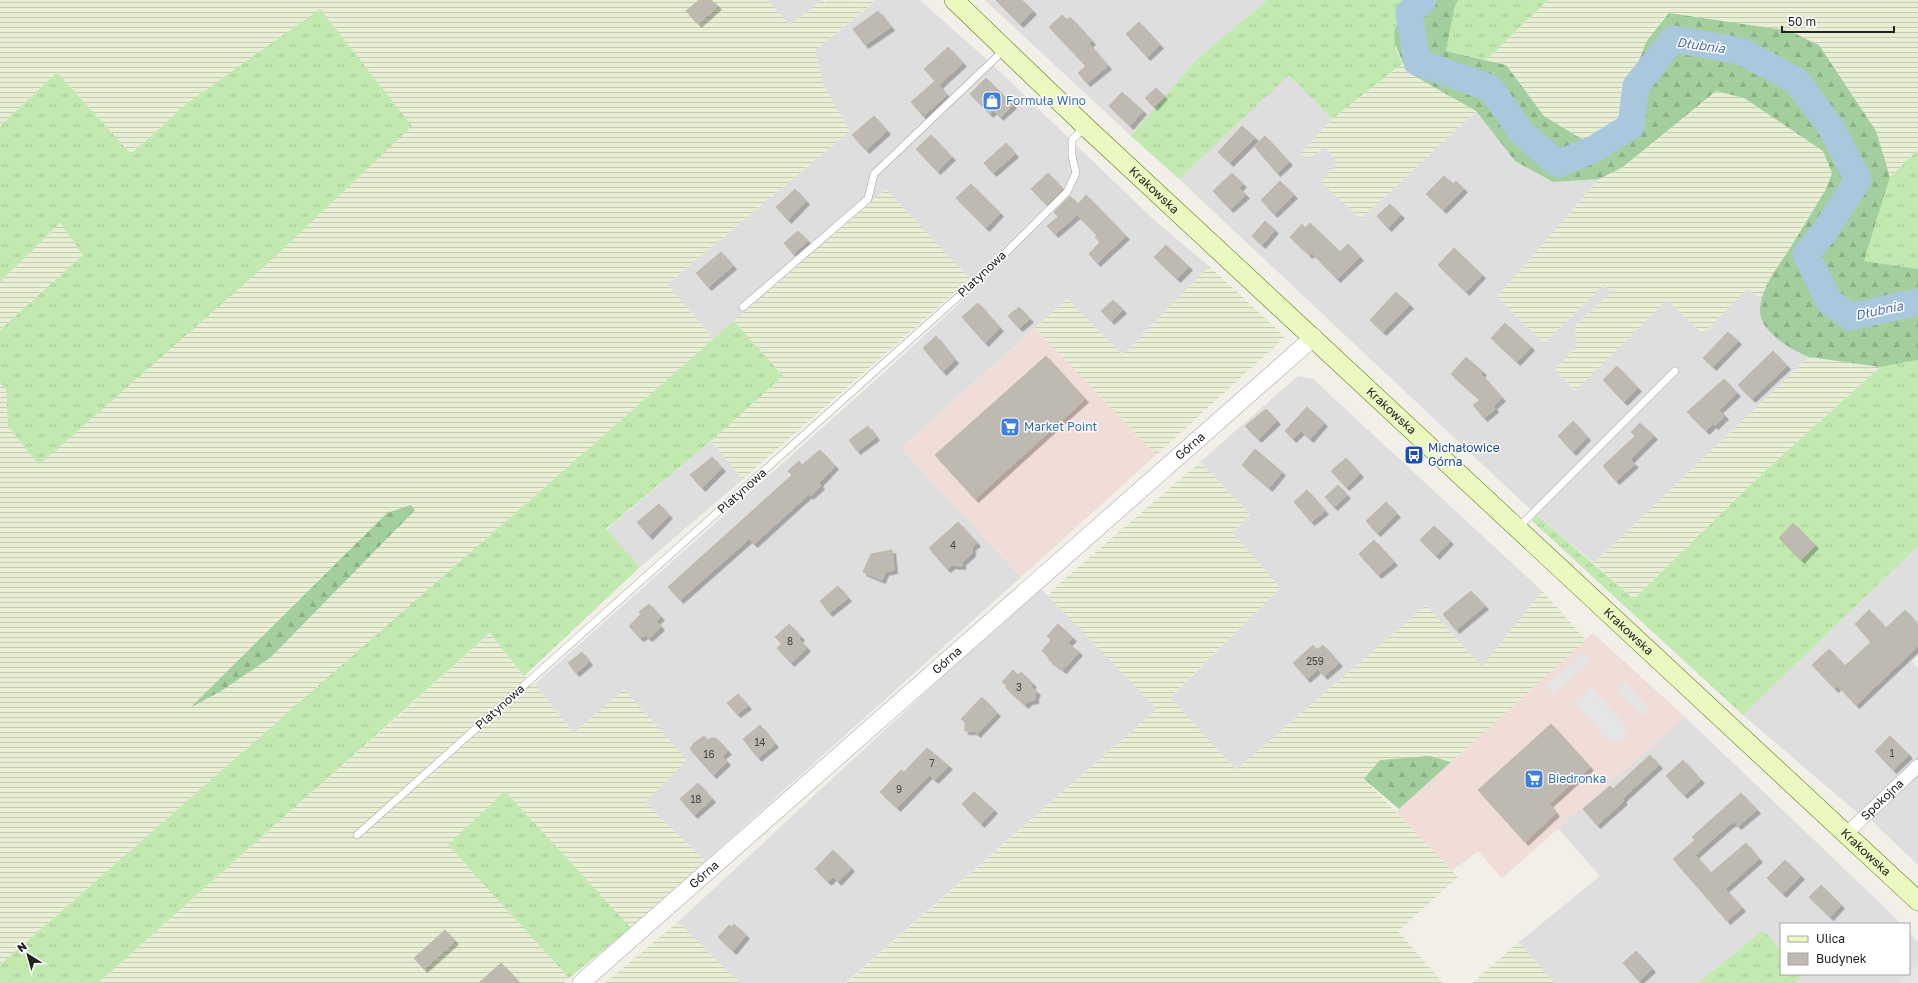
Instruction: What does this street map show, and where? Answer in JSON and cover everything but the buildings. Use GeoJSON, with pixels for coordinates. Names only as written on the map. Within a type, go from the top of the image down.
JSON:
{"type":"FeatureCollection","features":[{"type":"Feature","properties":{"kind":"main road","name":"Krakowska"},"geometry":{"type":"LineString","coordinates":[[954,0],[1085,126],[1314,337],[1918,901]]}},
{"type":"Feature","properties":{"kind":"street","name":"Górna"},"geometry":{"type":"LineString","coordinates":[[581,983],[1314,337]]}},
{"type":"Feature","properties":{"kind":"street","name":"Spokojna"},"geometry":{"type":"LineString","coordinates":[[1846,834],[1918,766]]}},
{"type":"Feature","properties":{"kind":"lane"},"geometry":{"type":"LineString","coordinates":[[743,307],[868,199],[874,174],[1005,50]]}},
{"type":"Feature","properties":{"kind":"lane","name":"Platynowa"},"geometry":{"type":"LineString","coordinates":[[357,835],[988,270],[1067,192],[1076,173],[1072,156],[1072,140],[1085,126]]}},
{"type":"Feature","properties":{"kind":"lane"},"geometry":{"type":"LineString","coordinates":[[1518,528],[1675,371]]}},
{"type":"Feature","properties":{"kind":"shaded area"},"geometry":{"type":"Polygon","coordinates":[[[767,0],[822,0],[790,25],[767,0]]]}},
{"type":"Feature","properties":{"kind":"shaded area"},"geometry":{"type":"Polygon","coordinates":[[[874,0],[920,0],[994,66],[1154,220],[1209,266],[1123,355],[1067,299],[901,448],[1021,577],[705,861],[574,733],[535,684],[888,369],[976,288],[886,189],[714,340],[667,284],[850,131],[823,84],[815,50],[875,2],[874,0]]]}},
{"type":"Feature","properties":{"kind":"shaded area"},"geometry":{"type":"Polygon","coordinates":[[[985,0],[1267,0],[1196,60],[1131,136],[985,0]]]}},
{"type":"Feature","properties":{"kind":"shaded area"},"geometry":{"type":"Polygon","coordinates":[[[1289,74],[1332,119],[1301,153],[1324,145],[1339,163],[1361,219],[1476,111],[1515,161],[1553,182],[1599,179],[1497,297],[1544,343],[1604,285],[1612,293],[1575,326],[1578,345],[1555,370],[1575,390],[1667,299],[1703,334],[1747,289],[1762,300],[1760,312],[1798,353],[1809,357],[1594,563],[1529,508],[1179,179],[1289,74]]]}},
{"type":"Feature","properties":{"kind":"shaded area"},"geometry":{"type":"Polygon","coordinates":[[[1035,328],[1156,455],[1021,577],[901,448],[1035,328]]]}},
{"type":"Feature","properties":{"kind":"shaded area"},"geometry":{"type":"Polygon","coordinates":[[[1298,376],[1313,379],[1542,591],[1482,667],[1352,669],[1236,770],[1170,698],[1280,588],[1233,533],[1250,514],[1200,462],[1298,376]]]}},
{"type":"Feature","properties":{"kind":"shaded area"},"geometry":{"type":"Polygon","coordinates":[[[711,441],[743,479],[640,567],[606,530],[711,441]]]}},
{"type":"Feature","properties":{"kind":"shaded area"},"geometry":{"type":"Polygon","coordinates":[[[1918,546],[1918,655],[1912,661],[1918,668],[1918,761],[1859,814],[1743,715],[1918,546]]]}},
{"type":"Feature","properties":{"kind":"shaded area"},"geometry":{"type":"Polygon","coordinates":[[[1039,587],[1158,708],[845,983],[740,983],[678,922],[1039,587]]]}},
{"type":"Feature","properties":{"kind":"shaded area"},"geometry":{"type":"Polygon","coordinates":[[[1593,633],[1685,717],[1502,878],[1478,851],[1452,871],[1396,812],[1593,633]]]}},
{"type":"Feature","properties":{"kind":"shaded area"},"geometry":{"type":"Polygon","coordinates":[[[1584,652],[1591,661],[1553,694],[1545,686],[1584,652]]]}},
{"type":"Feature","properties":{"kind":"shaded area"},"geometry":{"type":"Polygon","coordinates":[[[1625,682],[1650,708],[1642,716],[1617,690],[1625,682]]]}},
{"type":"Feature","properties":{"kind":"shaded area"},"geometry":{"type":"Polygon","coordinates":[[[1591,687],[1629,728],[1624,732],[1628,737],[1621,744],[1617,740],[1612,744],[1574,702],[1591,687]]]}},
{"type":"Feature","properties":{"kind":"shaded area"},"geometry":{"type":"Polygon","coordinates":[[[1685,717],[1900,923],[1780,923],[1780,949],[1763,930],[1698,983],[1554,983],[1519,942],[1600,876],[1558,828],[1685,717]]]}},
{"type":"Feature","properties":{"kind":"shaded area"},"geometry":{"type":"Polygon","coordinates":[[[1918,776],[1918,865],[1871,820],[1918,776]]]}},
{"type":"Feature","properties":{"kind":"shaded area"},"geometry":{"type":"Polygon","coordinates":[[[1910,933],[1918,942],[1918,983],[1794,983],[1802,975],[1910,975],[1910,933]]]}},
{"type":"Feature","properties":{"kind":"shaded area"},"geometry":{"type":"Polygon","coordinates":[[[1918,960],[1918,983],[1899,983],[1906,975],[1910,975],[1910,970],[1918,960]]]}},
{"type":"Feature","properties":{"kind":"green space"},"geometry":{"type":"Polygon","coordinates":[[[0,0],[767,0],[790,25],[822,0],[825,3],[829,0],[875,1],[815,50],[823,84],[850,131],[667,284],[714,340],[0,965],[0,383],[6,389],[8,426],[186,104],[131,154],[57,72],[0,126],[0,0]]]}},
{"type":"Feature","properties":{"kind":"green space"},"geometry":{"type":"Polygon","coordinates":[[[1267,0],[1409,0],[1399,14],[1395,32],[1395,46],[1403,63],[1332,119],[1289,75],[1179,179],[1131,136],[1196,60],[1267,0]]]}},
{"type":"Feature","properties":{"kind":"green space"},"geometry":{"type":"Polygon","coordinates":[[[1409,0],[1458,0],[1455,5],[1446,51],[1506,65],[1544,116],[1587,142],[1617,121],[1646,42],[1669,13],[1784,30],[1819,45],[1876,131],[1890,177],[1864,261],[1918,269],[1918,360],[1880,367],[1809,357],[1794,350],[1778,339],[1765,326],[1761,318],[1761,302],[1766,286],[1825,191],[1832,173],[1823,151],[1744,98],[1716,91],[1623,167],[1599,179],[1553,182],[1515,161],[1476,111],[1411,74],[1403,63],[1395,44],[1394,32],[1403,7],[1409,0]]]}},
{"type":"Feature","properties":{"kind":"green space"},"geometry":{"type":"Polygon","coordinates":[[[1458,0],[1548,0],[1486,60],[1446,51],[1455,5],[1458,0]]]}},
{"type":"Feature","properties":{"kind":"green space"},"geometry":{"type":"Polygon","coordinates":[[[1548,0],[1918,0],[1918,150],[1890,177],[1876,131],[1819,45],[1796,34],[1646,42],[1617,121],[1587,142],[1544,116],[1506,65],[1486,60],[1548,0]]]}},
{"type":"Feature","properties":{"kind":"green space"},"geometry":{"type":"Polygon","coordinates":[[[320,9],[412,126],[277,255],[39,465],[8,426],[6,389],[0,383],[0,330],[83,255],[60,223],[0,282],[0,126],[57,72],[131,154],[186,104],[320,9]]]}},
{"type":"Feature","properties":{"kind":"green space"},"geometry":{"type":"Polygon","coordinates":[[[1403,63],[1411,74],[1476,111],[1361,219],[1321,182],[1338,163],[1326,147],[1307,159],[1301,153],[1332,119],[1403,63]]]}},
{"type":"Feature","properties":{"kind":"green space"},"geometry":{"type":"Polygon","coordinates":[[[1716,91],[1744,98],[1823,151],[1832,173],[1825,191],[1765,288],[1762,300],[1747,289],[1703,334],[1667,300],[1576,390],[1555,370],[1577,345],[1575,326],[1611,292],[1604,285],[1544,343],[1497,297],[1599,179],[1624,167],[1716,91]]]}},
{"type":"Feature","properties":{"kind":"green space"},"geometry":{"type":"Polygon","coordinates":[[[1918,150],[1918,269],[1864,261],[1890,177],[1918,150]]]}},
{"type":"Feature","properties":{"kind":"green space"},"geometry":{"type":"Polygon","coordinates":[[[886,189],[970,279],[743,479],[711,441],[783,376],[734,321],[886,189]]]}},
{"type":"Feature","properties":{"kind":"green space"},"geometry":{"type":"Polygon","coordinates":[[[60,223],[83,255],[0,330],[0,282],[60,223]]]}},
{"type":"Feature","properties":{"kind":"green space"},"geometry":{"type":"Polygon","coordinates":[[[1209,266],[1285,337],[1156,455],[1035,328],[1067,299],[1123,355],[1209,266]]]}},
{"type":"Feature","properties":{"kind":"green space"},"geometry":{"type":"Polygon","coordinates":[[[734,321],[783,376],[711,441],[606,529],[640,567],[524,676],[490,633],[98,983],[0,983],[0,965],[734,321]]]}},
{"type":"Feature","properties":{"kind":"green space"},"geometry":{"type":"Polygon","coordinates":[[[1809,357],[1880,367],[1765,471],[1634,599],[1594,563],[1809,357]]]}},
{"type":"Feature","properties":{"kind":"green space"},"geometry":{"type":"Polygon","coordinates":[[[1918,360],[1918,546],[1743,715],[1532,521],[1537,515],[1634,599],[1765,471],[1880,367],[1918,360]]]}},
{"type":"Feature","properties":{"kind":"green space"},"geometry":{"type":"Polygon","coordinates":[[[1200,462],[1250,514],[1233,533],[1280,588],[1170,697],[1236,770],[1426,605],[1482,667],[1542,591],[1586,640],[1451,762],[1430,756],[1364,779],[1458,877],[1398,931],[1443,983],[846,983],[1157,709],[1048,596],[1060,583],[1200,462]]]}},
{"type":"Feature","properties":{"kind":"green space"},"geometry":{"type":"Polygon","coordinates":[[[411,505],[415,510],[270,658],[221,691],[190,708],[387,513],[411,505]]]}},
{"type":"Feature","properties":{"kind":"green space"},"geometry":{"type":"Polygon","coordinates":[[[491,633],[524,676],[535,684],[574,733],[624,689],[687,760],[645,802],[705,861],[631,928],[505,792],[449,845],[569,978],[564,983],[98,983],[491,633]]]}},
{"type":"Feature","properties":{"kind":"green space"},"geometry":{"type":"Polygon","coordinates":[[[1430,756],[1451,762],[1399,809],[1364,779],[1380,760],[1430,756]]]}},
{"type":"Feature","properties":{"kind":"green space"},"geometry":{"type":"Polygon","coordinates":[[[505,791],[631,928],[569,978],[448,845],[505,791]]]}},
{"type":"Feature","properties":{"kind":"green space"},"geometry":{"type":"Polygon","coordinates":[[[678,922],[740,983],[605,983],[678,922]]]}},
{"type":"Feature","properties":{"kind":"green space"},"geometry":{"type":"Polygon","coordinates":[[[1763,930],[1780,949],[1780,975],[1803,975],[1794,983],[1698,983],[1763,930]]]}},
{"type":"Feature","properties":{"kind":"green space"},"geometry":{"type":"Polygon","coordinates":[[[1519,942],[1554,983],[1472,983],[1519,942]]]}},
{"type":"Feature","properties":{"kind":"waterway","name":"Dłubnia"},"geometry":{"type":"LineString","coordinates":[[1423,0],[1409,13],[1417,62],[1490,88],[1522,133],[1558,164],[1594,149],[1631,126],[1636,86],[1673,39],[1741,51],[1797,81],[1832,129],[1858,180],[1825,231],[1806,254],[1829,301],[1850,317],[1918,302]]}},
{"type":"Feature","properties":{"kind":"place","name":"Formuła Wino"},"geometry":{"type":"Point","coordinates":[992,101]}},
{"type":"Feature","properties":{"kind":"place","name":"Market Point"},"geometry":{"type":"Point","coordinates":[1010,427]}},
{"type":"Feature","properties":{"kind":"place","name":"Michałowice Górna"},"geometry":{"type":"Point","coordinates":[1414,455]}},
{"type":"Feature","properties":{"kind":"place","name":"Biedronka"},"geometry":{"type":"Point","coordinates":[1534,779]}}]}
